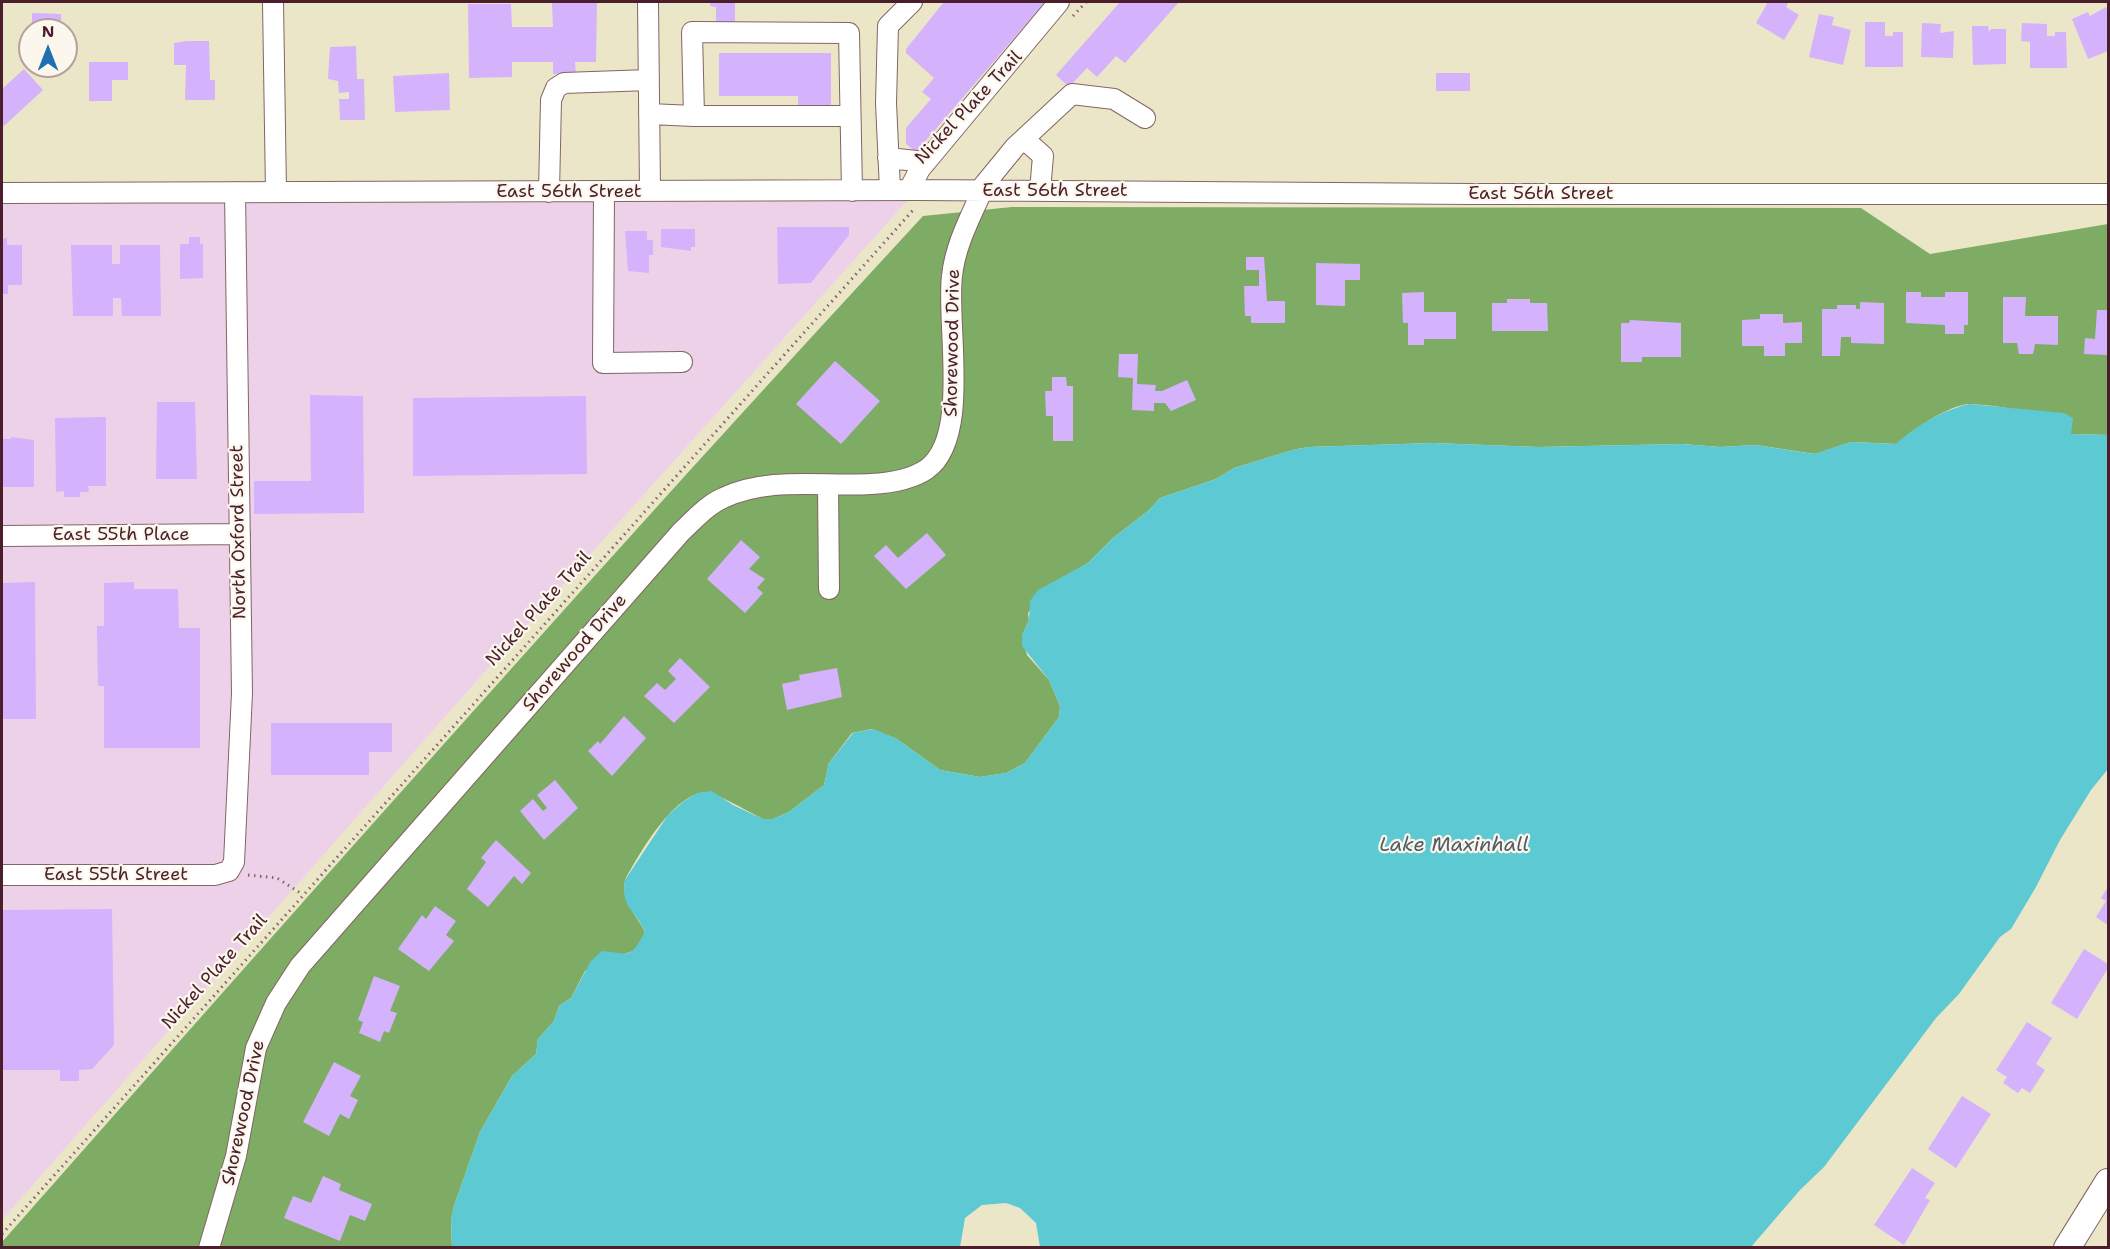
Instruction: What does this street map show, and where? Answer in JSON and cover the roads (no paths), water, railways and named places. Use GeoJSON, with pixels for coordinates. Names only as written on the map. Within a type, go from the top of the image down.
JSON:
{"type":"FeatureCollection","features":[{"type":"Feature","properties":{"kind":"main road"},"geometry":{"type":"LineString","coordinates":[[2067,1248],[2109,1182]]}},
{"type":"Feature","properties":{"kind":"street"},"geometry":{"type":"LineString","coordinates":[[273,2],[276,192]]}},
{"type":"Feature","properties":{"kind":"street"},"geometry":{"type":"LineString","coordinates":[[648,2],[650,192]]}},
{"type":"Feature","properties":{"kind":"street"},"geometry":{"type":"LineString","coordinates":[[912,2],[888,26],[886,103],[888,158],[906,190],[1059,2]]}},
{"type":"Feature","properties":{"kind":"street"},"geometry":{"type":"LineString","coordinates":[[694,116],[692,32],[849,33],[852,191]]}},
{"type":"Feature","properties":{"kind":"street"},"geometry":{"type":"LineString","coordinates":[[549,192],[551,100],[556,88],[564,83],[649,80]]}},
{"type":"Feature","properties":{"kind":"street","name":"Shorewood Drive"},"geometry":{"type":"LineString","coordinates":[[209,1248],[236,1156],[259,1041],[276,1003],[300,966],[696,518],[721,499],[750,489],[804,484],[828,486],[882,483],[907,478],[928,468],[943,451],[951,427],[951,286],[954,263],[980,191],[1024,139],[1072,94],[1113,99],[1145,118]]}},
{"type":"Feature","properties":{"kind":"street"},"geometry":{"type":"LineString","coordinates":[[649,114],[850,116]]}},
{"type":"Feature","properties":{"kind":"street"},"geometry":{"type":"LineString","coordinates":[[1024,139],[1043,156],[1040,192]]}},
{"type":"Feature","properties":{"kind":"street"},"geometry":{"type":"LineString","coordinates":[[888,158],[927,162]]}},
{"type":"Feature","properties":{"kind":"street","name":"East 56th Street"},"geometry":{"type":"LineString","coordinates":[[2,193],[906,190],[2109,194]]}},
{"type":"Feature","properties":{"kind":"street","name":"North Oxford Street"},"geometry":{"type":"LineString","coordinates":[[226,872],[236,853],[241,705],[235,192]]}},
{"type":"Feature","properties":{"kind":"street"},"geometry":{"type":"LineString","coordinates":[[604,192],[603,363],[682,362]]}},
{"type":"Feature","properties":{"kind":"street"},"geometry":{"type":"LineString","coordinates":[[828,486],[829,589]]}},
{"type":"Feature","properties":{"kind":"street","name":"East 55th Place"},"geometry":{"type":"LineString","coordinates":[[2,536],[240,534]]}},
{"type":"Feature","properties":{"kind":"street","name":"East 55th Street"},"geometry":{"type":"LineString","coordinates":[[2,875],[226,872]]}},
{"type":"Feature","properties":{"kind":"water","name":"Lake Maxinhall"},"geometry":{"type":"Polygon","coordinates":[[[1969,404],[2064,413],[2073,418],[2071,434],[2108,435],[2108,769],[2091,790],[2060,840],[2011,929],[2000,937],[1959,994],[1936,1018],[1824,1167],[1800,1190],[1751,1247],[1040,1247],[1036,1223],[1020,1208],[1006,1203],[982,1205],[965,1218],[960,1247],[452,1247],[451,1220],[454,1206],[480,1132],[512,1076],[536,1054],[538,1039],[554,1021],[559,1006],[571,998],[591,961],[602,951],[629,953],[636,947],[645,932],[627,903],[625,880],[668,815],[697,793],[712,791],[733,805],[763,819],[773,819],[789,812],[824,785],[829,763],[853,733],[873,729],[897,739],[940,770],[980,777],[1006,773],[1025,763],[1059,717],[1060,706],[1049,680],[1022,646],[1022,636],[1029,620],[1030,601],[1038,590],[1088,563],[1113,538],[1148,511],[1160,498],[1216,479],[1234,468],[1308,447],[1433,443],[1538,447],[1756,445],[1814,454],[1851,442],[1896,444],[1930,420],[1949,410],[1969,404]]]}}]}
